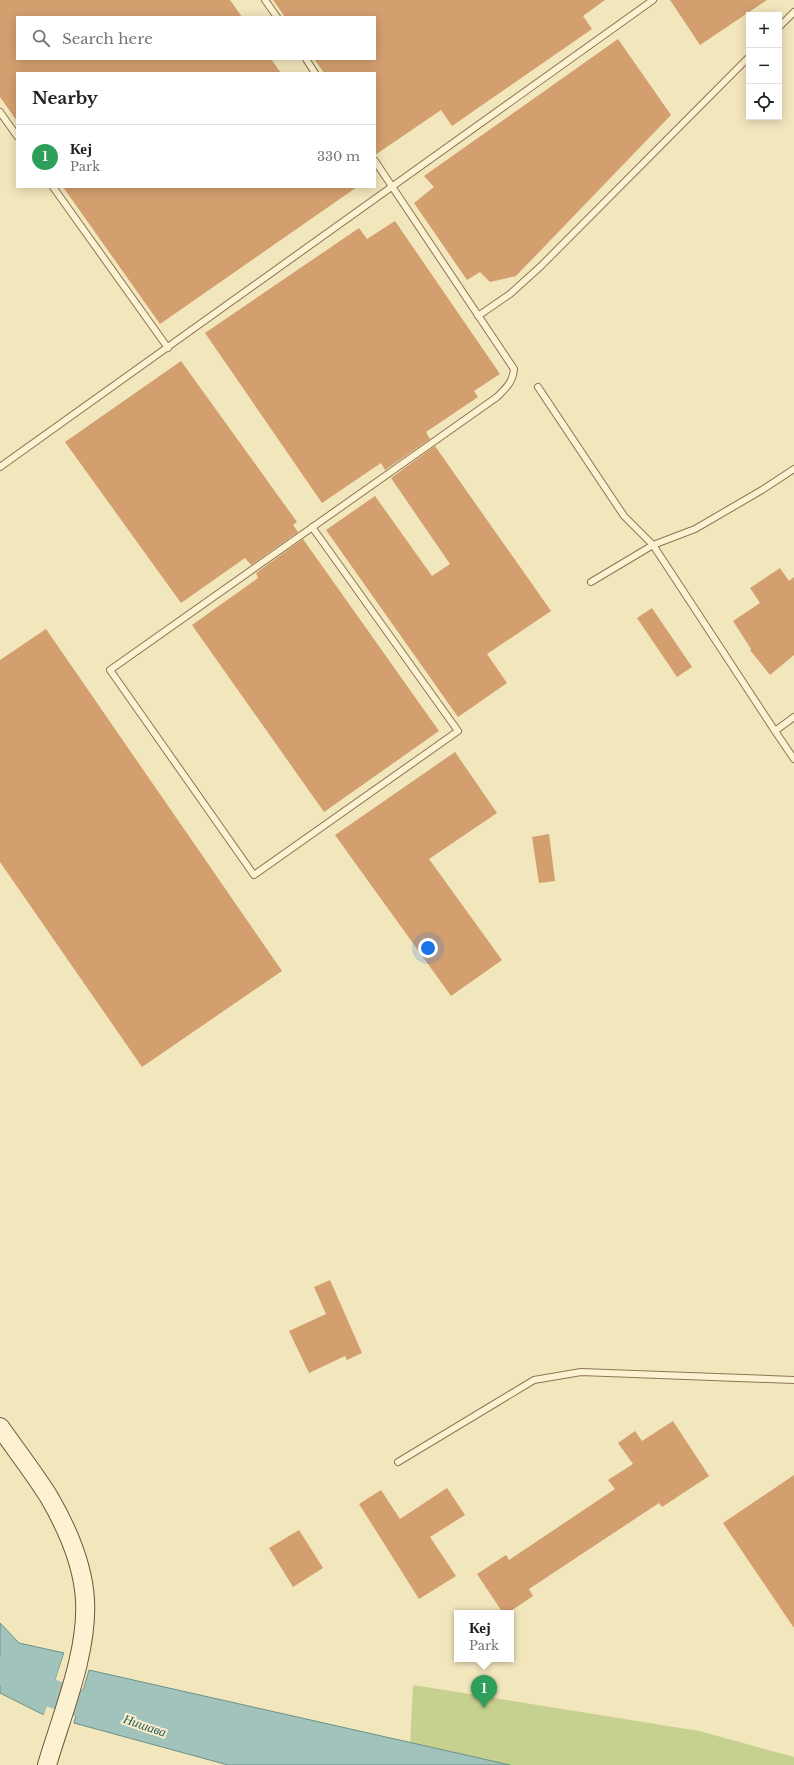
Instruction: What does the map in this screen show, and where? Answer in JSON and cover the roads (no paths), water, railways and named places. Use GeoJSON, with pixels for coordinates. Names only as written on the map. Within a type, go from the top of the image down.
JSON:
{"type":"FeatureCollection","features":[{"type":"Feature","properties":{"kind":"main road"},"geometry":{"type":"LineString","coordinates":[[0,1427],[49,1497],[73,1546],[81,1571],[85,1614],[76,1670],[47,1765]]}},
{"type":"Feature","properties":{"kind":"lane"},"geometry":{"type":"LineString","coordinates":[[265,0],[276,16]]}},
{"type":"Feature","properties":{"kind":"lane"},"geometry":{"type":"LineString","coordinates":[[0,467],[652,0]]}},
{"type":"Feature","properties":{"kind":"lane"},"geometry":{"type":"LineString","coordinates":[[782,24],[794,12]]}},
{"type":"Feature","properties":{"kind":"lane"},"geometry":{"type":"LineString","coordinates":[[307,60],[314,72]]}},
{"type":"Feature","properties":{"kind":"lane"},"geometry":{"type":"LineString","coordinates":[[478,316],[510,294],[540,266],[746,60]]}},
{"type":"Feature","properties":{"kind":"lane"},"geometry":{"type":"LineString","coordinates":[[0,112],[16,135]]}},
{"type":"Feature","properties":{"kind":"lane"},"geometry":{"type":"LineString","coordinates":[[312,527],[458,731],[254,875],[110,670],[312,527],[497,397],[510,384],[514,369],[376,162]]}},
{"type":"Feature","properties":{"kind":"lane"},"geometry":{"type":"LineString","coordinates":[[54,188],[168,348]]}},
{"type":"Feature","properties":{"kind":"lane"},"geometry":{"type":"LineString","coordinates":[[538,388],[624,516],[653,546],[794,759]]}},
{"type":"Feature","properties":{"kind":"lane"},"geometry":{"type":"LineString","coordinates":[[591,582],[653,546],[695,529],[762,490],[794,469]]}},
{"type":"Feature","properties":{"kind":"lane"},"geometry":{"type":"LineString","coordinates":[[775,731],[794,717]]}},
{"type":"Feature","properties":{"kind":"lane"},"geometry":{"type":"LineString","coordinates":[[398,1462],[534,1380],[581,1372],[794,1380]]}},
{"type":"Feature","properties":{"kind":"water"},"geometry":{"type":"Polygon","coordinates":[[[0,1623],[19,1643],[64,1653],[44,1715],[0,1693],[0,1623]]]}},
{"type":"Feature","properties":{"kind":"water"},"geometry":{"type":"Polygon","coordinates":[[[89,1670],[510,1765],[228,1765],[74,1723],[89,1670]]]}},
{"type":"Feature","properties":{"kind":"waterway","name":"Нишава"},"geometry":{"type":"LineString","coordinates":[[0,1670],[37,1688],[116,1716]]}},
{"type":"Feature","properties":{"kind":"place","name":"Кеј"},"geometry":{"type":"Point","coordinates":[484,1708]}}]}
